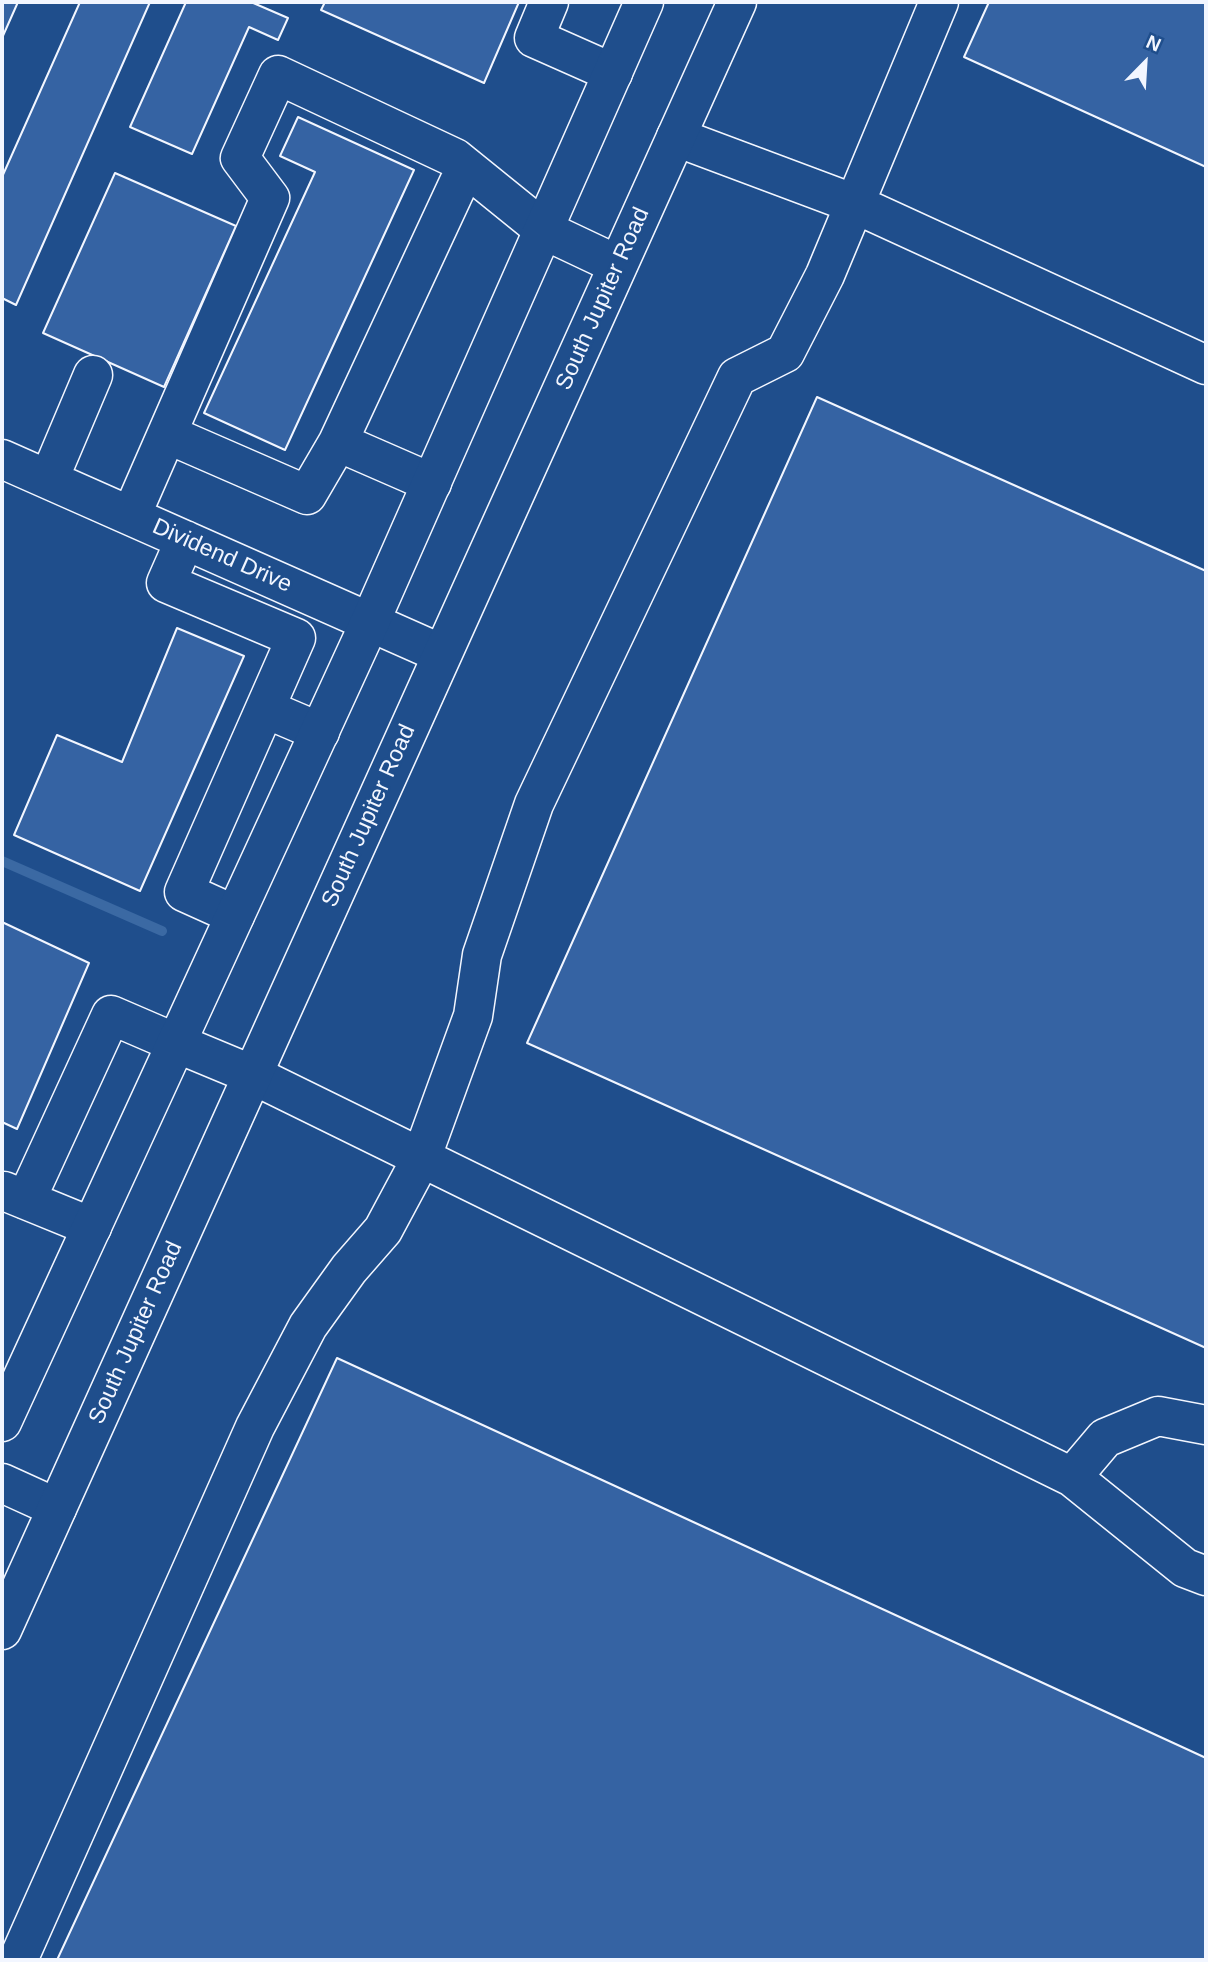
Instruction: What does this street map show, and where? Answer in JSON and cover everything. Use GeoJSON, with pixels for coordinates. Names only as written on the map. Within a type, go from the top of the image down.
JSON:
{"type":"FeatureCollection","features":[{"type":"Feature","properties":{"kind":"main road"},"geometry":{"type":"LineString","coordinates":[[550,2],[534,38],[613,73]]}},
{"type":"Feature","properties":{"kind":"main road"},"geometry":{"type":"LineString","coordinates":[[2,1422],[370,622],[645,2]]}},
{"type":"Feature","properties":{"kind":"main road","name":"South Jupiter Road"},"geometry":{"type":"LineString","coordinates":[[2,1630],[737,2]]}},
{"type":"Feature","properties":{"kind":"main road"},"geometry":{"type":"LineString","coordinates":[[18,1960],[255,1427],[308,1326],[349,1269],[383,1230],[421,1159],[473,1016],[482,955],[534,804],[737,377],[785,353],[825,275],[939,2]]}},
{"type":"Feature","properties":{"kind":"main road"},"geometry":{"type":"LineString","coordinates":[[131,516],[270,198],[240,158],[278,75],[456,158],[544,230],[618,265]]}},
{"type":"Feature","properties":{"kind":"main road"},"geometry":{"type":"LineString","coordinates":[[676,137],[855,204],[1206,365]]}},
{"type":"Feature","properties":{"kind":"main road"},"geometry":{"type":"LineString","coordinates":[[167,434],[307,495],[338,442],[467,167]]}},
{"type":"Feature","properties":{"kind":"main road"},"geometry":{"type":"LineString","coordinates":[[48,480],[93,375]]}},
{"type":"Feature","properties":{"kind":"main road"},"geometry":{"type":"LineString","coordinates":[[338,442],[432,483]]}},
{"type":"Feature","properties":{"kind":"main road","name":"Dividend Drive"},"geometry":{"type":"LineString","coordinates":[[2,459],[442,654]]}},
{"type":"Feature","properties":{"kind":"main road"},"geometry":{"type":"LineString","coordinates":[[185,540],[166,583],[296,638],[184,892],[235,915]]}},
{"type":"Feature","properties":{"kind":"main road"},"geometry":{"type":"LineString","coordinates":[[266,709],[320,732]]}},
{"type":"Feature","properties":{"kind":"main road"},"geometry":{"type":"LineString","coordinates":[[92,1227],[14,1195],[111,1015],[253,1075],[1072,1477],[1185,1568],[1206,1576]]}},
{"type":"Feature","properties":{"kind":"main road"},"geometry":{"type":"LineString","coordinates":[[1072,1477],[1105,1438],[1158,1416],[1206,1424]]}},
{"type":"Feature","properties":{"kind":"main road"},"geometry":{"type":"LineString","coordinates":[[2,1483],[57,1508]]}},
{"type":"Feature","properties":{"kind":"building"},"geometry":{"type":"Polygon","coordinates":[[[2,2],[18,2],[2,38],[2,2]]]}},
{"type":"Feature","properties":{"kind":"building"},"geometry":{"type":"Polygon","coordinates":[[[80,2],[150,2],[16,305],[2,298],[2,177],[80,2]]]}},
{"type":"Feature","properties":{"kind":"building"},"geometry":{"type":"Polygon","coordinates":[[[186,2],[251,2],[288,18],[278,40],[249,27],[192,154],[130,127],[186,2]]]}},
{"type":"Feature","properties":{"kind":"building"},"geometry":{"type":"Polygon","coordinates":[[[325,2],[519,2],[484,83],[321,10],[325,2]]]}},
{"type":"Feature","properties":{"kind":"building"},"geometry":{"type":"Polygon","coordinates":[[[989,2],[1206,2],[1206,167],[964,57],[989,2]]]}},
{"type":"Feature","properties":{"kind":"building"},"geometry":{"type":"Polygon","coordinates":[[[298,117],[414,170],[285,450],[204,413],[315,172],[280,156],[298,117]]]}},
{"type":"Feature","properties":{"kind":"building"},"geometry":{"type":"Polygon","coordinates":[[[115,173],[236,226],[164,387],[43,333],[115,173]]]}},
{"type":"Feature","properties":{"kind":"building"},"geometry":{"type":"Polygon","coordinates":[[[817,397],[1206,571],[1206,1348],[527,1043],[817,397]]]}},
{"type":"Feature","properties":{"kind":"building"},"geometry":{"type":"Polygon","coordinates":[[[177,628],[244,656],[140,891],[14,835],[57,735],[122,762],[177,628]]]}},
{"type":"Feature","properties":{"kind":"building"},"geometry":{"type":"Polygon","coordinates":[[[2,922],[89,963],[17,1129],[2,1122],[2,922]]]}},
{"type":"Feature","properties":{"kind":"building"},"geometry":{"type":"Polygon","coordinates":[[[337,1358],[1206,1758],[1206,1960],[57,1960],[337,1358]]]}},
{"type":"Feature","properties":{"kind":"waterway"},"geometry":{"type":"LineString","coordinates":[[2,861],[162,931]]}}]}
